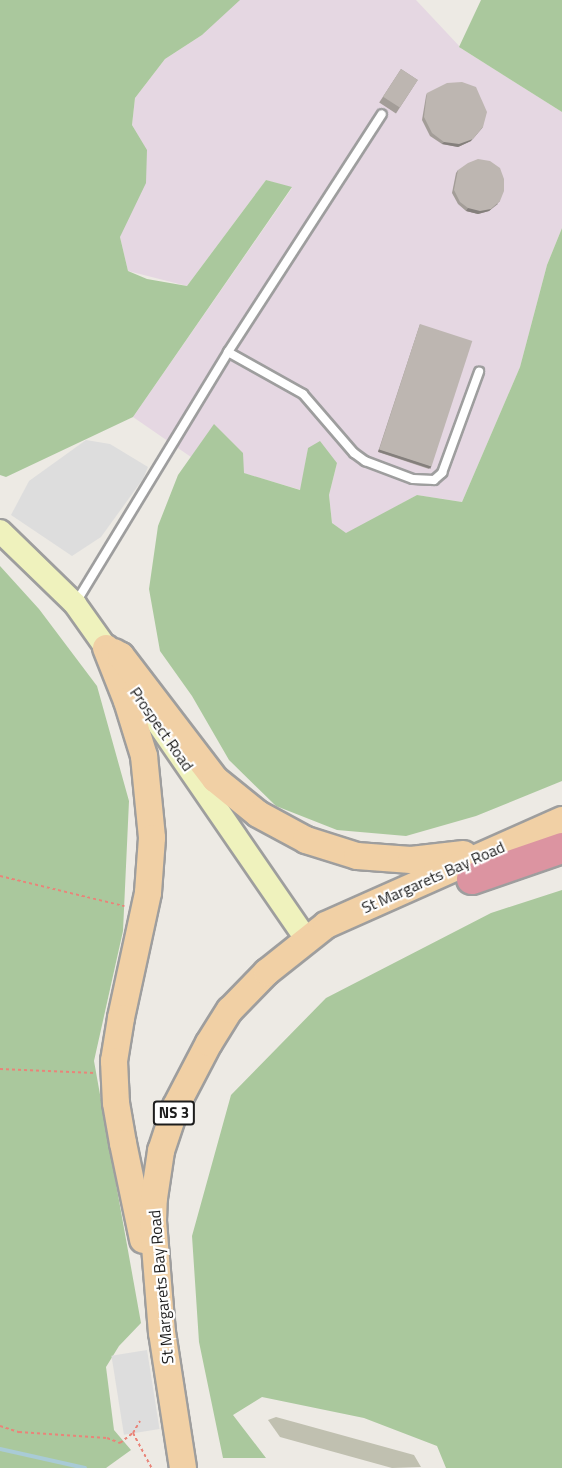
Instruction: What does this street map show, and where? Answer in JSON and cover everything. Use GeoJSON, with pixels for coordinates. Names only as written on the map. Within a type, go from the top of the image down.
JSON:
{"type":"FeatureCollection","features":[{"type":"Feature","properties":{"kind":"highway"},"geometry":{"type":"LineString","coordinates":[[472,879],[562,848]]}},
{"type":"Feature","properties":{"kind":"main road","name":"Prospect Road"},"geometry":{"type":"LineString","coordinates":[[0,531],[75,604],[307,940]]}},
{"type":"Feature","properties":{"kind":"main road"},"geometry":{"type":"LineString","coordinates":[[106,648],[121,656],[215,779],[258,814],[306,840],[357,856],[411,860],[466,854],[518,839]]}},
{"type":"Feature","properties":{"kind":"main road"},"geometry":{"type":"LineString","coordinates":[[106,648],[130,710],[148,781],[152,838],[145,910],[114,1061],[123,1143],[162,1333]]}},
{"type":"Feature","properties":{"kind":"main road","name":"St Margarets Bay Road"},"geometry":{"type":"LineString","coordinates":[[183,1468],[162,1333],[153,1221],[154,1198],[161,1151],[176,1106],[203,1053],[230,1010],[267,972],[327,925],[562,820]]}},
{"type":"Feature","properties":{"kind":"main road","name":"St Margarets Bay Road"},"geometry":{"type":"LineString","coordinates":[[307,940],[331,936],[562,842]]}},
{"type":"Feature","properties":{"kind":"lane"},"geometry":{"type":"LineString","coordinates":[[75,604],[228,352],[382,114]]}},
{"type":"Feature","properties":{"kind":"lane"},"geometry":{"type":"LineString","coordinates":[[228,352],[303,394],[354,453],[365,461],[413,479],[434,480],[442,473],[479,372]]}},
{"type":"Feature","properties":{"kind":"path"},"geometry":{"type":"LineString","coordinates":[[0,876],[145,910]]}},
{"type":"Feature","properties":{"kind":"path"},"geometry":{"type":"LineString","coordinates":[[0,1069],[42,1069],[116,1075]]}},
{"type":"Feature","properties":{"kind":"path"},"geometry":{"type":"LineString","coordinates":[[0,1426],[19,1432],[107,1438],[120,1443],[141,1421]]}},
{"type":"Feature","properties":{"kind":"path"},"geometry":{"type":"LineString","coordinates":[[132,1433],[152,1468]]}},
{"type":"Feature","properties":{"kind":"shaded area"},"geometry":{"type":"Polygon","coordinates":[[[239,0],[416,0],[462,49],[562,112],[562,228],[547,265],[520,367],[462,502],[417,495],[346,534],[332,523],[329,495],[337,463],[308,448],[301,490],[243,473],[214,425],[191,457],[133,417],[292,188],[266,180],[187,286],[128,271],[120,237],[147,151],[132,125],[135,98],[165,59],[202,35],[239,0]]]}},
{"type":"Feature","properties":{"kind":"shaded area"},"geometry":{"type":"Polygon","coordinates":[[[86,440],[110,444],[148,467],[143,479],[101,537],[72,556],[11,515],[29,481],[86,440]]]}},
{"type":"Feature","properties":{"kind":"shaded area"},"geometry":{"type":"Polygon","coordinates":[[[147,1350],[160,1429],[124,1435],[111,1356],[147,1350]]]}},
{"type":"Feature","properties":{"kind":"shaded area"},"geometry":{"type":"Polygon","coordinates":[[[276,1417],[414,1455],[421,1467],[392,1468],[280,1437],[268,1420],[276,1417]]]}},
{"type":"Feature","properties":{"kind":"green space"},"geometry":{"type":"Polygon","coordinates":[[[0,0],[240,0],[202,35],[165,59],[135,98],[132,125],[147,150],[146,183],[120,237],[128,271],[147,279],[187,286],[266,180],[292,187],[133,417],[6,477],[0,475],[0,0]]]}},
{"type":"Feature","properties":{"kind":"green space"},"geometry":{"type":"Polygon","coordinates":[[[481,0],[562,0],[562,112],[459,47],[481,0]]]}},
{"type":"Feature","properties":{"kind":"green space"},"geometry":{"type":"Polygon","coordinates":[[[562,228],[562,781],[476,816],[406,836],[337,830],[276,806],[229,760],[192,696],[160,651],[149,589],[158,526],[178,475],[214,424],[243,453],[244,473],[300,490],[308,448],[320,441],[337,463],[329,495],[332,523],[346,533],[417,495],[462,502],[520,367],[547,265],[562,228]]]}},
{"type":"Feature","properties":{"kind":"green space"},"geometry":{"type":"Polygon","coordinates":[[[0,566],[39,609],[97,686],[129,801],[123,931],[94,1061],[141,1323],[119,1346],[106,1367],[114,1430],[131,1450],[106,1468],[0,1468],[0,566]]]}},
{"type":"Feature","properties":{"kind":"green space"},"geometry":{"type":"Polygon","coordinates":[[[562,890],[562,1468],[446,1468],[437,1446],[364,1418],[262,1397],[233,1415],[266,1458],[223,1458],[199,1342],[192,1236],[231,1095],[326,998],[491,913],[562,890]]]}},
{"type":"Feature","properties":{"kind":"building"},"geometry":{"type":"Polygon","coordinates":[[[401,69],[418,80],[400,108],[383,97],[401,69]]]}},
{"type":"Feature","properties":{"kind":"building"},"geometry":{"type":"Polygon","coordinates":[[[462,82],[476,87],[487,112],[483,127],[473,139],[459,144],[444,142],[432,133],[424,117],[427,93],[447,83],[462,82]]]}},
{"type":"Feature","properties":{"kind":"building"},"geometry":{"type":"Polygon","coordinates":[[[478,159],[490,161],[500,168],[504,179],[504,191],[500,201],[491,209],[480,211],[468,208],[460,202],[454,190],[458,170],[478,159]]]}},
{"type":"Feature","properties":{"kind":"building"},"geometry":{"type":"Polygon","coordinates":[[[420,324],[472,341],[432,467],[379,450],[420,324]]]}},
{"type":"Feature","properties":{"kind":"waterway"},"geometry":{"type":"LineString","coordinates":[[0,1449],[85,1468]]}}]}
